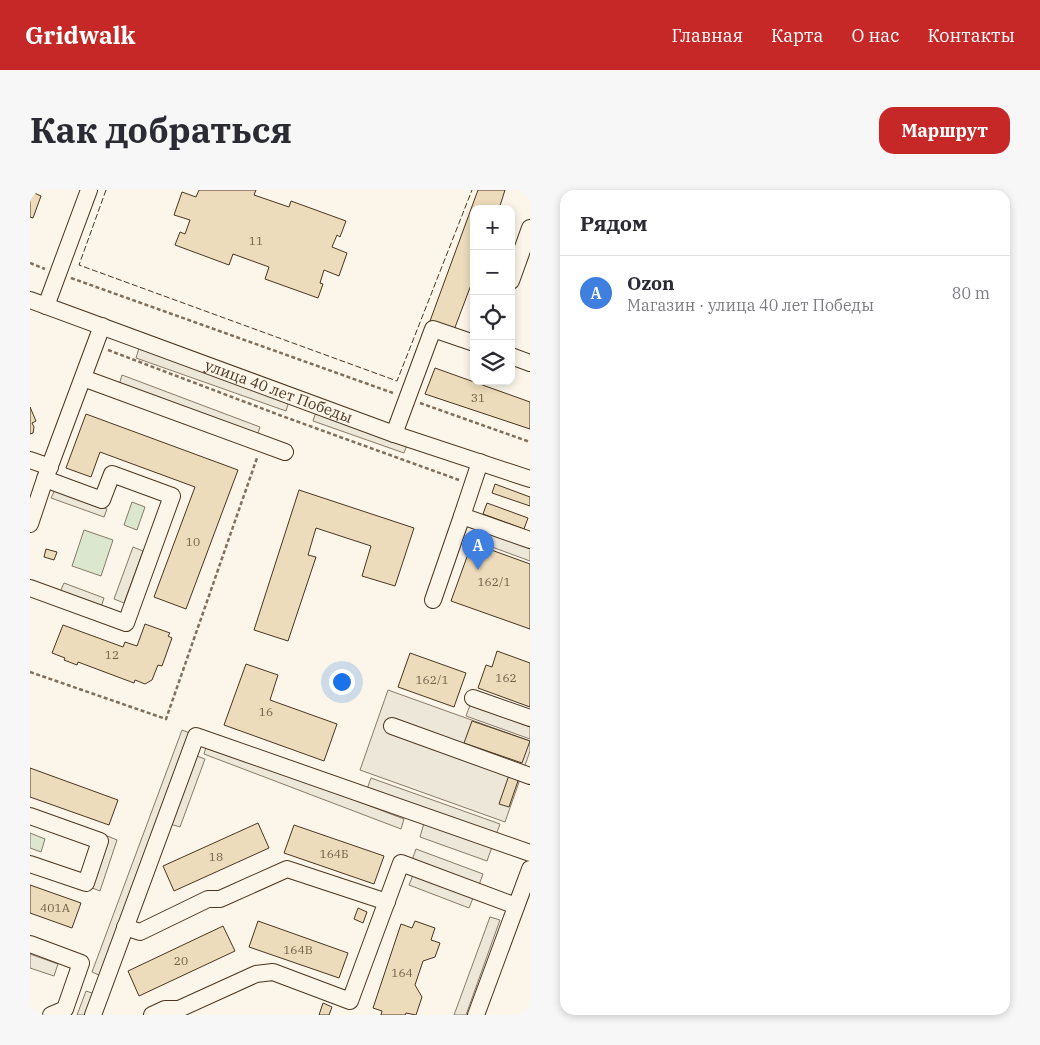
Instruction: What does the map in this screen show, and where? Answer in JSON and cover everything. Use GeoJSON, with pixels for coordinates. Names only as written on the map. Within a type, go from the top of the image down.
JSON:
{"type":"FeatureCollection","features":[{"type":"Feature","properties":{"kind":"street"},"geometry":{"type":"LineString","coordinates":[[46,306],[84,191]]}},
{"type":"Feature","properties":{"kind":"street"},"geometry":{"type":"LineString","coordinates":[[515,270],[530,228]]}},
{"type":"Feature","properties":{"kind":"street","name":"улица 40 лет Победы"},"geometry":{"type":"LineString","coordinates":[[30,300],[394,434],[530,479]]}},
{"type":"Feature","properties":{"kind":"street"},"geometry":{"type":"LineString","coordinates":[[30,524],[102,326]]}},
{"type":"Feature","properties":{"kind":"street"},"geometry":{"type":"LineString","coordinates":[[394,434],[433,329],[470,342]]}},
{"type":"Feature","properties":{"kind":"street"},"geometry":{"type":"LineString","coordinates":[[515,357],[530,363]]}},
{"type":"Feature","properties":{"kind":"street"},"geometry":{"type":"LineString","coordinates":[[83,378],[285,452]]}},
{"type":"Feature","properties":{"kind":"street"},"geometry":{"type":"LineString","coordinates":[[30,460],[48,473],[102,500],[112,474],[172,496],[126,623],[30,588]]}},
{"type":"Feature","properties":{"kind":"street"},"geometry":{"type":"LineString","coordinates":[[433,600],[480,462]]}},
{"type":"Feature","properties":{"kind":"street"},"geometry":{"type":"LineString","coordinates":[[462,516],[530,540]]}},
{"type":"Feature","properties":{"kind":"street"},"geometry":{"type":"LineString","coordinates":[[473,698],[530,718]]}},
{"type":"Feature","properties":{"kind":"street"},"geometry":{"type":"LineString","coordinates":[[392,726],[530,776]]}},
{"type":"Feature","properties":{"kind":"street"},"geometry":{"type":"LineString","coordinates":[[93,1015],[196,736],[530,853]]}},
{"type":"Feature","properties":{"kind":"street"},"geometry":{"type":"LineString","coordinates":[[30,816],[100,841],[86,883],[30,864]]}},
{"type":"Feature","properties":{"kind":"street"},"geometry":{"type":"LineString","coordinates":[[152,1015],[165,1009],[179,1009],[256,974],[273,972],[347,1008],[401,863],[516,906]]}},
{"type":"Feature","properties":{"kind":"street"},"geometry":{"type":"LineString","coordinates":[[125,927],[140,932],[208,899],[220,899],[286,869],[387,902]]}},
{"type":"Feature","properties":{"kind":"street"},"geometry":{"type":"LineString","coordinates":[[476,1015],[530,869]]}},
{"type":"Feature","properties":{"kind":"street"},"geometry":{"type":"LineString","coordinates":[[30,944],[81,963],[60,1013]]}},
{"type":"Feature","properties":{"kind":"path"},"geometry":{"type":"LineString","coordinates":[[30,263],[530,442]]}},
{"type":"Feature","properties":{"kind":"path"},"geometry":{"type":"LineString","coordinates":[[95,345],[282,416],[473,485]]}},
{"type":"Feature","properties":{"kind":"path"},"geometry":{"type":"LineString","coordinates":[[30,672],[166,720],[262,443]]}},
{"type":"Feature","properties":{"kind":"green space"},"geometry":{"type":"Polygon","coordinates":[[[132,502],[145,507],[137,530],[124,525],[132,502]]]}},
{"type":"Feature","properties":{"kind":"green space"},"geometry":{"type":"Polygon","coordinates":[[[84,530],[113,540],[101,576],[72,566],[84,530]]]}},
{"type":"Feature","properties":{"kind":"green space"},"geometry":{"type":"Polygon","coordinates":[[[30,833],[45,839],[41,852],[30,848],[30,833]]]}},
{"type":"Feature","properties":{"kind":"shaded area"},"geometry":{"type":"Polygon","coordinates":[[[139,348],[289,401],[286,411],[136,358],[139,348]]]}},
{"type":"Feature","properties":{"kind":"shaded area"},"geometry":{"type":"Polygon","coordinates":[[[122,375],[260,427],[257,436],[119,385],[122,375]]]}},
{"type":"Feature","properties":{"kind":"shaded area"},"geometry":{"type":"Polygon","coordinates":[[[316,412],[407,445],[404,453],[313,421],[316,412]]]}},
{"type":"Feature","properties":{"kind":"shaded area"},"geometry":{"type":"Polygon","coordinates":[[[55,490],[107,509],[104,517],[51,498],[55,490]]]}},
{"type":"Feature","properties":{"kind":"shaded area"},"geometry":{"type":"Polygon","coordinates":[[[477,528],[530,547],[530,561],[473,540],[477,528]]]}},
{"type":"Feature","properties":{"kind":"shaded area"},"geometry":{"type":"Polygon","coordinates":[[[133,547],[143,551],[124,603],[114,599],[133,547]]]}},
{"type":"Feature","properties":{"kind":"shaded area"},"geometry":{"type":"Polygon","coordinates":[[[64,583],[104,598],[101,607],[60,592],[64,583]]]}},
{"type":"Feature","properties":{"kind":"shaded area"},"geometry":{"type":"Polygon","coordinates":[[[388,690],[530,741],[530,751],[505,822],[360,770],[388,690]]]}},
{"type":"Feature","properties":{"kind":"shaded area"},"geometry":{"type":"Polygon","coordinates":[[[470,705],[530,727],[530,739],[466,716],[470,705]]]}},
{"type":"Feature","properties":{"kind":"shaded area"},"geometry":{"type":"Polygon","coordinates":[[[182,730],[192,734],[101,976],[92,972],[182,730]]]}},
{"type":"Feature","properties":{"kind":"shaded area"},"geometry":{"type":"Polygon","coordinates":[[[207,744],[404,819],[401,829],[204,754],[207,744]]]}},
{"type":"Feature","properties":{"kind":"shaded area"},"geometry":{"type":"Polygon","coordinates":[[[194,755],[205,759],[180,827],[170,824],[194,755]]]}},
{"type":"Feature","properties":{"kind":"shaded area"},"geometry":{"type":"Polygon","coordinates":[[[371,778],[500,824],[496,835],[367,789],[371,778]]]}},
{"type":"Feature","properties":{"kind":"shaded area"},"geometry":{"type":"Polygon","coordinates":[[[424,823],[492,847],[487,861],[420,837],[424,823]]]}},
{"type":"Feature","properties":{"kind":"shaded area"},"geometry":{"type":"Polygon","coordinates":[[[105,835],[117,840],[100,891],[87,886],[105,835]]]}},
{"type":"Feature","properties":{"kind":"shaded area"},"geometry":{"type":"Polygon","coordinates":[[[416,849],[483,874],[479,885],[412,860],[416,849]]]}},
{"type":"Feature","properties":{"kind":"shaded area"},"geometry":{"type":"Polygon","coordinates":[[[413,875],[473,898],[469,908],[409,885],[413,875]]]}},
{"type":"Feature","properties":{"kind":"shaded area"},"geometry":{"type":"Polygon","coordinates":[[[490,917],[500,920],[466,1015],[454,1015],[490,917]]]}},
{"type":"Feature","properties":{"kind":"shaded area"},"geometry":{"type":"Polygon","coordinates":[[[30,954],[58,964],[54,976],[30,968],[30,954]]]}},
{"type":"Feature","properties":{"kind":"shaded area"},"geometry":{"type":"Polygon","coordinates":[[[86,991],[95,994],[87,1015],[77,1015],[86,991]]]}},
{"type":"Feature","properties":{"kind":"building"},"geometry":{"type":"Polygon","coordinates":[[[199,190],[256,190],[254,195],[289,207],[291,201],[346,221],[340,237],[337,235],[332,247],[347,253],[339,276],[324,270],[320,283],[323,284],[318,298],[265,279],[269,267],[233,254],[229,265],[175,245],[180,232],[185,234],[190,220],[174,215],[182,192],[196,197],[199,190]]]}},
{"type":"Feature","properties":{"kind":"building"},"geometry":{"type":"Polygon","coordinates":[[[478,190],[505,190],[500,205],[473,205],[478,190]]]}},
{"type":"Feature","properties":{"kind":"building"},"geometry":{"type":"Polygon","coordinates":[[[30,191],[41,196],[33,218],[30,217],[30,191]]]}},
{"type":"Feature","properties":{"kind":"building"},"geometry":{"type":"Polygon","coordinates":[[[470,212],[470,288],[454,330],[430,321],[470,212]]]}},
{"type":"Feature","properties":{"kind":"building"},"geometry":{"type":"Polygon","coordinates":[[[435,368],[470,381],[470,385],[482,385],[530,402],[530,429],[425,394],[435,368]]]}},
{"type":"Feature","properties":{"kind":"building"},"geometry":{"type":"Polygon","coordinates":[[[30,407],[36,421],[32,423],[34,427],[33,433],[30,434],[30,407]]]}},
{"type":"Feature","properties":{"kind":"building"},"geometry":{"type":"Polygon","coordinates":[[[86,414],[238,470],[186,609],[154,597],[195,487],[100,452],[91,477],[66,468],[86,414]]]}},
{"type":"Feature","properties":{"kind":"building"},"geometry":{"type":"Polygon","coordinates":[[[495,484],[530,497],[530,506],[492,493],[495,484]]]}},
{"type":"Feature","properties":{"kind":"building"},"geometry":{"type":"Polygon","coordinates":[[[299,490],[414,528],[395,586],[362,576],[371,546],[316,528],[308,555],[316,557],[288,641],[254,630],[299,490]]]}},
{"type":"Feature","properties":{"kind":"building"},"geometry":{"type":"Polygon","coordinates":[[[487,503],[528,518],[524,529],[483,514],[487,503]]]}},
{"type":"Feature","properties":{"kind":"building"},"geometry":{"type":"Polygon","coordinates":[[[472,543],[530,564],[530,629],[451,601],[472,543]]]}},
{"type":"Feature","properties":{"kind":"building"},"geometry":{"type":"Polygon","coordinates":[[[46,549],[57,552],[54,560],[44,557],[46,549]]]}},
{"type":"Feature","properties":{"kind":"building"},"geometry":{"type":"Polygon","coordinates":[[[145,624],[170,633],[168,636],[172,638],[162,666],[158,665],[152,680],[145,684],[135,680],[134,683],[78,662],[77,665],[52,653],[63,625],[123,647],[125,642],[137,646],[145,624]]]}},
{"type":"Feature","properties":{"kind":"building"},"geometry":{"type":"Polygon","coordinates":[[[497,651],[530,663],[530,707],[478,688],[486,665],[492,667],[497,651]]]}},
{"type":"Feature","properties":{"kind":"building"},"geometry":{"type":"Polygon","coordinates":[[[410,653],[466,673],[454,707],[398,687],[410,653]]]}},
{"type":"Feature","properties":{"kind":"building"},"geometry":{"type":"Polygon","coordinates":[[[246,664],[278,675],[270,700],[337,724],[324,761],[224,725],[246,664]]]}},
{"type":"Feature","properties":{"kind":"building"},"geometry":{"type":"Polygon","coordinates":[[[472,721],[530,741],[522,763],[464,743],[472,721]]]}},
{"type":"Feature","properties":{"kind":"building"},"geometry":{"type":"Polygon","coordinates":[[[30,768],[118,800],[109,825],[30,797],[30,768]]]}},
{"type":"Feature","properties":{"kind":"building"},"geometry":{"type":"Polygon","coordinates":[[[509,775],[519,778],[509,807],[499,804],[509,775]]]}},
{"type":"Feature","properties":{"kind":"building"},"geometry":{"type":"Polygon","coordinates":[[[258,823],[269,848],[174,891],[163,866],[258,823]]]}},
{"type":"Feature","properties":{"kind":"building"},"geometry":{"type":"Polygon","coordinates":[[[294,825],[384,856],[374,884],[284,853],[294,825]]]}},
{"type":"Feature","properties":{"kind":"building"},"geometry":{"type":"Polygon","coordinates":[[[30,885],[81,903],[72,928],[30,913],[30,885]]]}},
{"type":"Feature","properties":{"kind":"building"},"geometry":{"type":"Polygon","coordinates":[[[358,908],[367,912],[363,923],[354,919],[358,908]]]}},
{"type":"Feature","properties":{"kind":"building"},"geometry":{"type":"Polygon","coordinates":[[[258,921],[348,953],[339,978],[249,947],[258,921]]]}},
{"type":"Feature","properties":{"kind":"building"},"geometry":{"type":"Polygon","coordinates":[[[415,921],[435,928],[431,940],[440,943],[435,957],[423,961],[415,985],[422,997],[416,1015],[406,1013],[405,1015],[381,1015],[382,1011],[373,1008],[401,924],[412,928],[415,921]]]}},
{"type":"Feature","properties":{"kind":"building"},"geometry":{"type":"Polygon","coordinates":[[[223,926],[235,951],[139,996],[128,971],[223,926]]]}},
{"type":"Feature","properties":{"kind":"building"},"geometry":{"type":"Polygon","coordinates":[[[323,1003],[332,1007],[329,1015],[319,1015],[323,1003]]]}},
{"type":"Feature","properties":{"kind":"fence"},"geometry":{"type":"LineString","coordinates":[[106,190],[79,265],[397,381],[472,190]]}},
{"type":"Feature","properties":{"kind":"place","name":"Ozon"},"geometry":{"type":"Point","coordinates":[478,570]}}]}
